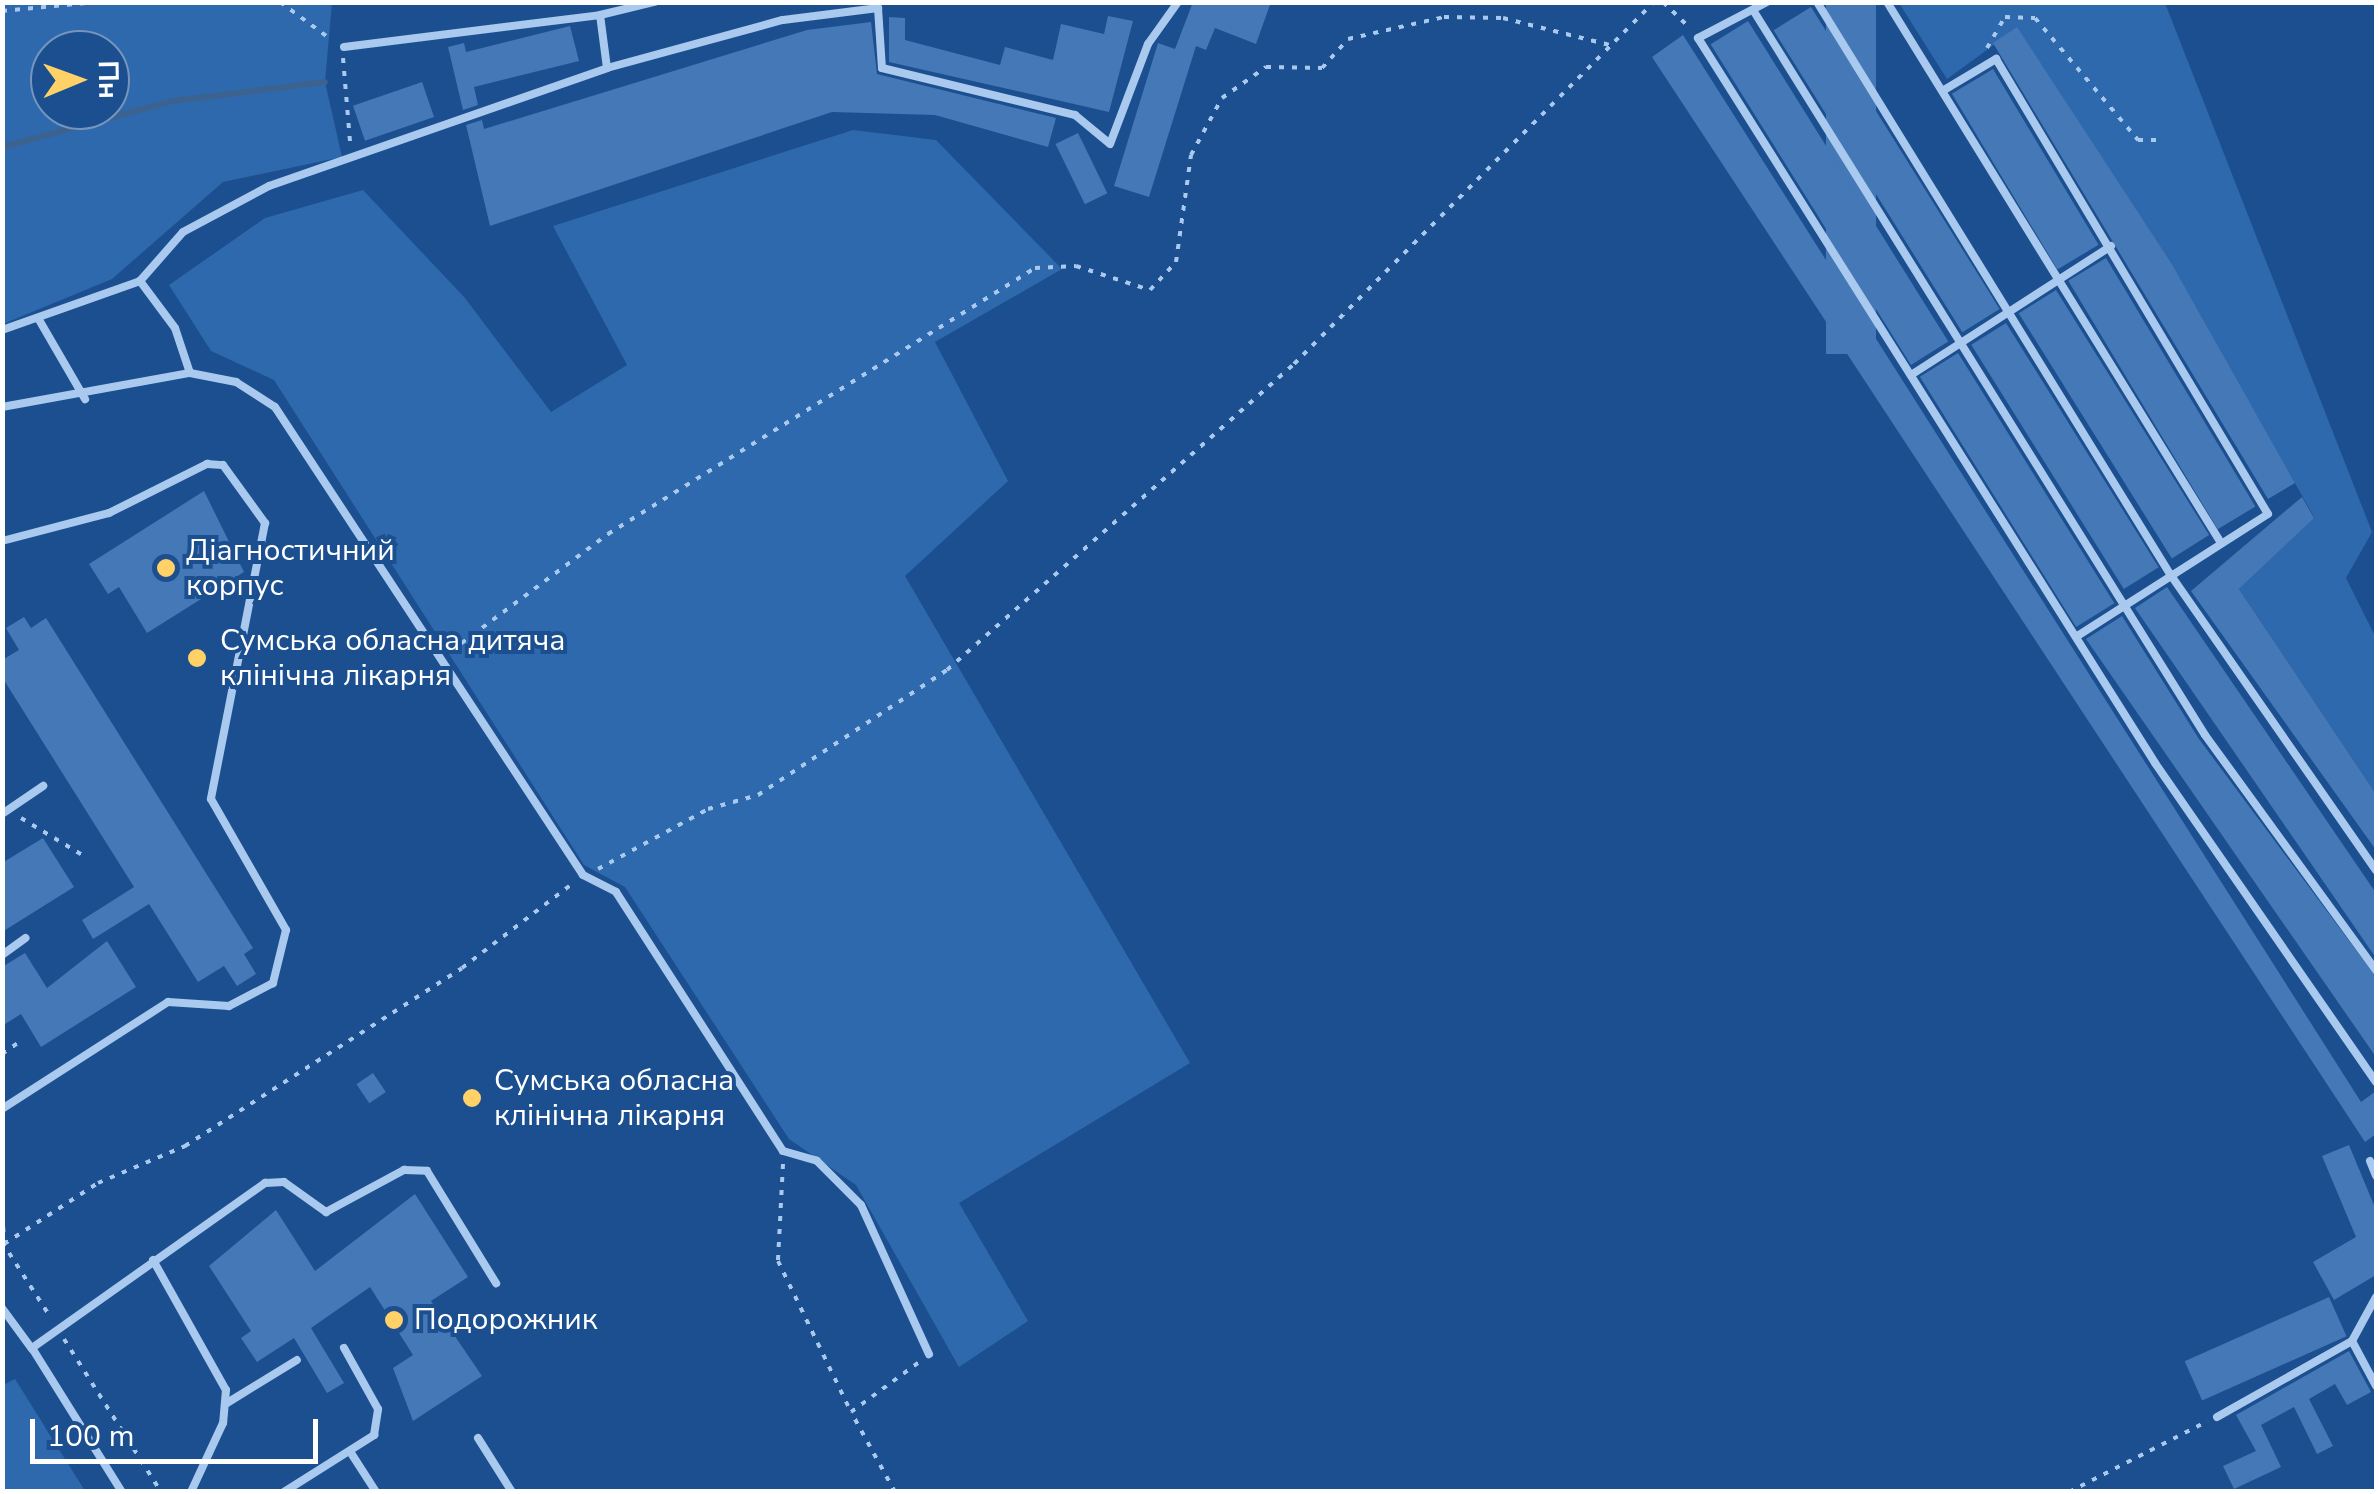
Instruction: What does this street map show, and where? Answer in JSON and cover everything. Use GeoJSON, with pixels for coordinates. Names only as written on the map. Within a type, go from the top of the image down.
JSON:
{"type":"FeatureCollection","features":[{"type":"Feature","properties":{"kind":"lane"},"geometry":{"type":"LineString","coordinates":[[344,47],[600,15],[654,2]]}},
{"type":"Feature","properties":{"kind":"lane"},"geometry":{"type":"LineString","coordinates":[[2,330],[140,282],[184,232],[269,186],[607,68],[783,20],[878,6],[882,68],[1075,115],[1110,144],[1148,44],[1178,2]]}},
{"type":"Feature","properties":{"kind":"lane"},"geometry":{"type":"LineString","coordinates":[[1767,2],[1722,18],[1698,38],[2077,636],[2376,1082]]}},
{"type":"Feature","properties":{"kind":"lane"},"geometry":{"type":"LineString","coordinates":[[1817,2],[2170,574],[2376,870]]}},
{"type":"Feature","properties":{"kind":"lane"},"geometry":{"type":"LineString","coordinates":[[1886,2],[2060,276],[2222,543]]}},
{"type":"Feature","properties":{"kind":"lane"},"geometry":{"type":"LineString","coordinates":[[1752,10],[1963,338],[2205,735],[2376,970]]}},
{"type":"Feature","properties":{"kind":"lane"},"geometry":{"type":"LineString","coordinates":[[600,15],[607,68]]}},
{"type":"Feature","properties":{"kind":"lane"},"geometry":{"type":"LineString","coordinates":[[1944,90],[1996,60],[2111,246],[2268,514],[2077,636]]}},
{"type":"Feature","properties":{"kind":"lane"},"geometry":{"type":"LineString","coordinates":[[1912,375],[2006,308],[2111,246]]}},
{"type":"Feature","properties":{"kind":"lane"},"geometry":{"type":"LineString","coordinates":[[140,282],[175,328],[190,373]]}},
{"type":"Feature","properties":{"kind":"lane"},"geometry":{"type":"LineString","coordinates":[[38,318],[85,399]]}},
{"type":"Feature","properties":{"kind":"lane"},"geometry":{"type":"LineString","coordinates":[[2,408],[85,399],[190,373],[236,382],[275,408],[584,875],[616,892],[784,1152],[817,1160],[861,1205],[929,1354]]}},
{"type":"Feature","properties":{"kind":"lane"},"geometry":{"type":"LineString","coordinates":[[2,541],[109,513],[207,464],[222,465],[255,509],[265,523],[210,799],[286,930],[274,983],[229,1006],[168,1002],[2,1109]]}},
{"type":"Feature","properties":{"kind":"lane"},"geometry":{"type":"LineString","coordinates":[[6,813],[43,786]]}},
{"type":"Feature","properties":{"kind":"lane"},"geometry":{"type":"LineString","coordinates":[[2,955],[25,938]]}},
{"type":"Feature","properties":{"kind":"lane"},"geometry":{"type":"LineString","coordinates":[[2370,1161],[2376,1176]]}},
{"type":"Feature","properties":{"kind":"lane"},"geometry":{"type":"LineString","coordinates":[[32,1349],[152,1260],[265,1184],[284,1182],[326,1212],[416,1168],[433,1176],[496,1284]]}},
{"type":"Feature","properties":{"kind":"lane"},"geometry":{"type":"LineString","coordinates":[[152,1260],[222,1372],[227,1403],[195,1489],[213,1492]]}},
{"type":"Feature","properties":{"kind":"lane"},"geometry":{"type":"LineString","coordinates":[[2217,1417],[2352,1342],[2376,1298]]}},
{"type":"Feature","properties":{"kind":"lane"},"geometry":{"type":"LineString","coordinates":[[2,1308],[122,1492]]}},
{"type":"Feature","properties":{"kind":"lane"},"geometry":{"type":"LineString","coordinates":[[2352,1342],[2376,1386]]}},
{"type":"Feature","properties":{"kind":"lane"},"geometry":{"type":"LineString","coordinates":[[284,1492],[374,1436],[378,1409],[344,1348]]}},
{"type":"Feature","properties":{"kind":"lane"},"geometry":{"type":"LineString","coordinates":[[227,1403],[297,1360]]}},
{"type":"Feature","properties":{"kind":"lane"},"geometry":{"type":"LineString","coordinates":[[478,1438],[512,1492]]}},
{"type":"Feature","properties":{"kind":"lane"},"geometry":{"type":"LineString","coordinates":[[351,1453],[376,1492]]}},
{"type":"Feature","properties":{"kind":"path"},"geometry":{"type":"LineString","coordinates":[[2,11],[98,2]]}},
{"type":"Feature","properties":{"kind":"path"},"geometry":{"type":"LineString","coordinates":[[280,2],[344,47],[341,116],[355,156]]}},
{"type":"Feature","properties":{"kind":"path"},"geometry":{"type":"LineString","coordinates":[[3,1243],[98,1184],[185,1146],[462,968],[584,875],[708,809],[758,795],[947,670],[1294,364],[1654,2]]}},
{"type":"Feature","properties":{"kind":"path"},"geometry":{"type":"LineString","coordinates":[[1663,2],[1698,38]]}},
{"type":"Feature","properties":{"kind":"path"},"geometry":{"type":"LineString","coordinates":[[1986,47],[2005,17],[2035,18],[2138,140],[2162,140]]}},
{"type":"Feature","properties":{"kind":"path"},"geometry":{"type":"LineString","coordinates":[[441,658],[608,534],[1035,268],[1076,266],[1150,290],[1168,276],[1191,155],[1222,98],[1266,66],[1322,68],[1348,38],[1444,18],[1503,18],[1610,46]]}},
{"type":"Feature","properties":{"kind":"path"},"geometry":{"type":"LineString","coordinates":[[6,813],[84,856]]}},
{"type":"Feature","properties":{"kind":"path"},"geometry":{"type":"LineString","coordinates":[[2,1054],[18,1043]]}},
{"type":"Feature","properties":{"kind":"path"},"geometry":{"type":"LineString","coordinates":[[784,1152],[778,1261],[895,1492]]}},
{"type":"Feature","properties":{"kind":"path"},"geometry":{"type":"LineString","coordinates":[[2,1201],[3,1243],[161,1492]]}},
{"type":"Feature","properties":{"kind":"path"},"geometry":{"type":"LineString","coordinates":[[852,1412],[929,1354]]}},
{"type":"Feature","properties":{"kind":"path"},"geometry":{"type":"LineString","coordinates":[[2068,1492],[2217,1417]]}},
{"type":"Feature","properties":{"kind":"shaded area"},"geometry":{"type":"Polygon","coordinates":[[[3,3],[332,3],[325,82],[342,157],[223,182],[112,279],[3,324],[3,3]]]}},
{"type":"Feature","properties":{"kind":"shaded area"},"geometry":{"type":"Polygon","coordinates":[[[1899,3],[2165,3],[2372,532],[2346,578],[2376,638],[2376,794],[2239,589],[2314,517],[2172,264],[2017,28],[1947,79],[1899,3]]]}},
{"type":"Feature","properties":{"kind":"shaded area"},"geometry":{"type":"Polygon","coordinates":[[[853,130],[936,140],[1062,269],[935,342],[1008,481],[905,576],[1190,1063],[959,1203],[1028,1321],[959,1367],[856,1185],[789,1139],[625,887],[584,865],[274,380],[211,351],[169,285],[265,218],[363,190],[465,298],[551,412],[627,365],[553,226],[853,130]]]}},
{"type":"Feature","properties":{"kind":"shaded area"},"geometry":{"type":"Polygon","coordinates":[[[15,1379],[85,1491],[3,1491],[3,1385],[15,1379]]]}},
{"type":"Feature","properties":{"kind":"building"},"geometry":{"type":"Polygon","coordinates":[[[1193,2],[1271,2],[1256,44],[1215,28],[1206,50],[1196,46],[1149,197],[1114,186],[1158,43],[1175,49],[1193,2]]]}},
{"type":"Feature","properties":{"kind":"building"},"geometry":{"type":"Polygon","coordinates":[[[1826,2],[1876,2],[1876,354],[1826,354],[1826,2]]]}},
{"type":"Feature","properties":{"kind":"building"},"geometry":{"type":"Polygon","coordinates":[[[1811,7],[2000,309],[1962,332],[1774,30],[1811,7]]]}},
{"type":"Feature","properties":{"kind":"building"},"geometry":{"type":"Polygon","coordinates":[[[1108,16],[1133,21],[1109,112],[889,62],[889,17],[905,18],[905,40],[1000,65],[1005,47],[1053,60],[1061,24],[1104,34],[1108,16]]]}},
{"type":"Feature","properties":{"kind":"building"},"geometry":{"type":"Polygon","coordinates":[[[1748,21],[1948,342],[1911,365],[1711,44],[1748,21]]]}},
{"type":"Feature","properties":{"kind":"building"},"geometry":{"type":"Polygon","coordinates":[[[871,22],[877,74],[1056,118],[1048,147],[935,115],[832,112],[490,226],[466,125],[482,120],[484,129],[807,30],[871,22]]]}},
{"type":"Feature","properties":{"kind":"building"},"geometry":{"type":"Polygon","coordinates":[[[570,26],[579,61],[474,87],[478,105],[463,110],[448,47],[464,43],[466,52],[570,26]]]}},
{"type":"Feature","properties":{"kind":"building"},"geometry":{"type":"Polygon","coordinates":[[[2017,27],[2172,264],[2295,483],[2268,499],[1993,43],[2017,27]]]}},
{"type":"Feature","properties":{"kind":"building"},"geometry":{"type":"Polygon","coordinates":[[[1683,35],[2361,1102],[2376,1091],[2376,1134],[2365,1142],[1652,57],[1683,35]]]}},
{"type":"Feature","properties":{"kind":"building"},"geometry":{"type":"Polygon","coordinates":[[[1993,69],[2099,245],[2057,269],[1952,94],[1993,69]]]}},
{"type":"Feature","properties":{"kind":"building"},"geometry":{"type":"Polygon","coordinates":[[[422,82],[434,117],[365,141],[353,106],[422,82]]]}},
{"type":"Feature","properties":{"kind":"building"},"geometry":{"type":"Polygon","coordinates":[[[1078,133],[1107,193],[1085,204],[1056,144],[1078,133]]]}},
{"type":"Feature","properties":{"kind":"building"},"geometry":{"type":"Polygon","coordinates":[[[2106,258],[2255,507],[2218,529],[2068,281],[2106,258]]]}},
{"type":"Feature","properties":{"kind":"building"},"geometry":{"type":"Polygon","coordinates":[[[2056,290],[2209,535],[2172,558],[2019,313],[2056,290]]]}},
{"type":"Feature","properties":{"kind":"building"},"geometry":{"type":"Polygon","coordinates":[[[2006,323],[2159,567],[2124,589],[1971,345],[2006,323]]]}},
{"type":"Feature","properties":{"kind":"building"},"geometry":{"type":"Polygon","coordinates":[[[1958,353],[2114,603],[2076,627],[1920,377],[1958,353]]]}},
{"type":"Feature","properties":{"kind":"building","name":"Діагностичний корпус"},"geometry":{"type":"Polygon","coordinates":[[[204,491],[244,572],[147,633],[119,587],[108,594],[89,564],[204,491]]]}},
{"type":"Feature","properties":{"kind":"building"},"geometry":{"type":"Polygon","coordinates":[[[2302,497],[2314,518],[2239,589],[2376,794],[2376,850],[2191,591],[2302,497]]]}},
{"type":"Feature","properties":{"kind":"building"},"geometry":{"type":"Polygon","coordinates":[[[2167,587],[2376,893],[2376,958],[2135,608],[2167,587]]]}},
{"type":"Feature","properties":{"kind":"building"},"geometry":{"type":"Polygon","coordinates":[[[2122,616],[2199,739],[2376,977],[2376,1057],[2086,639],[2122,616]]]}},
{"type":"Feature","properties":{"kind":"building"},"geometry":{"type":"Polygon","coordinates":[[[24,617],[31,628],[46,618],[253,948],[244,954],[256,974],[237,986],[224,966],[198,982],[149,904],[93,939],[82,920],[134,887],[2,677],[2,660],[19,650],[6,628],[24,617]]]}},
{"type":"Feature","properties":{"kind":"building"},"geometry":{"type":"Polygon","coordinates":[[[43,838],[74,887],[2,932],[2,863],[43,838]]]}},
{"type":"Feature","properties":{"kind":"building"},"geometry":{"type":"Polygon","coordinates":[[[107,941],[136,987],[41,1047],[21,1014],[2,1026],[2,967],[25,953],[47,988],[107,941]]]}},
{"type":"Feature","properties":{"kind":"building"},"geometry":{"type":"Polygon","coordinates":[[[373,1073],[386,1092],[369,1103],[356,1084],[373,1073]]]}},
{"type":"Feature","properties":{"kind":"building"},"geometry":{"type":"Polygon","coordinates":[[[2349,1145],[2376,1210],[2376,1275],[2334,1300],[2313,1262],[2356,1237],[2322,1156],[2349,1145]]]}},
{"type":"Feature","properties":{"kind":"building"},"geometry":{"type":"Polygon","coordinates":[[[415,1194],[468,1277],[431,1301],[482,1376],[413,1421],[393,1368],[413,1355],[370,1287],[311,1328],[344,1383],[327,1393],[294,1338],[257,1362],[241,1338],[251,1331],[209,1266],[276,1210],[315,1271],[415,1194]]]}},
{"type":"Feature","properties":{"kind":"building"},"geometry":{"type":"Polygon","coordinates":[[[2329,1297],[2346,1336],[2202,1401],[2185,1361],[2329,1297]]]}},
{"type":"Feature","properties":{"kind":"building"},"geometry":{"type":"Polygon","coordinates":[[[2349,1351],[2371,1392],[2347,1405],[2335,1384],[2309,1399],[2333,1446],[2317,1454],[2294,1407],[2261,1425],[2281,1467],[2234,1489],[2223,1466],[2256,1451],[2236,1415],[2349,1351]]]}},
{"type":"Feature","properties":{"kind":"waterway"},"geometry":{"type":"LineString","coordinates":[[2,147],[173,101],[325,82]]}},
{"type":"Feature","properties":{"kind":"place","name":"Діагностичний корпус"},"geometry":{"type":"Point","coordinates":[166,568]}},
{"type":"Feature","properties":{"kind":"place","name":"Сумська обласна дитяча клінічна лікарня"},"geometry":{"type":"Point","coordinates":[197,658]}},
{"type":"Feature","properties":{"kind":"place","name":"Сумська обласна клінічна лікарня"},"geometry":{"type":"Point","coordinates":[472,1098]}},
{"type":"Feature","properties":{"kind":"place","name":"Подорожник"},"geometry":{"type":"Point","coordinates":[394,1320]}}]}
